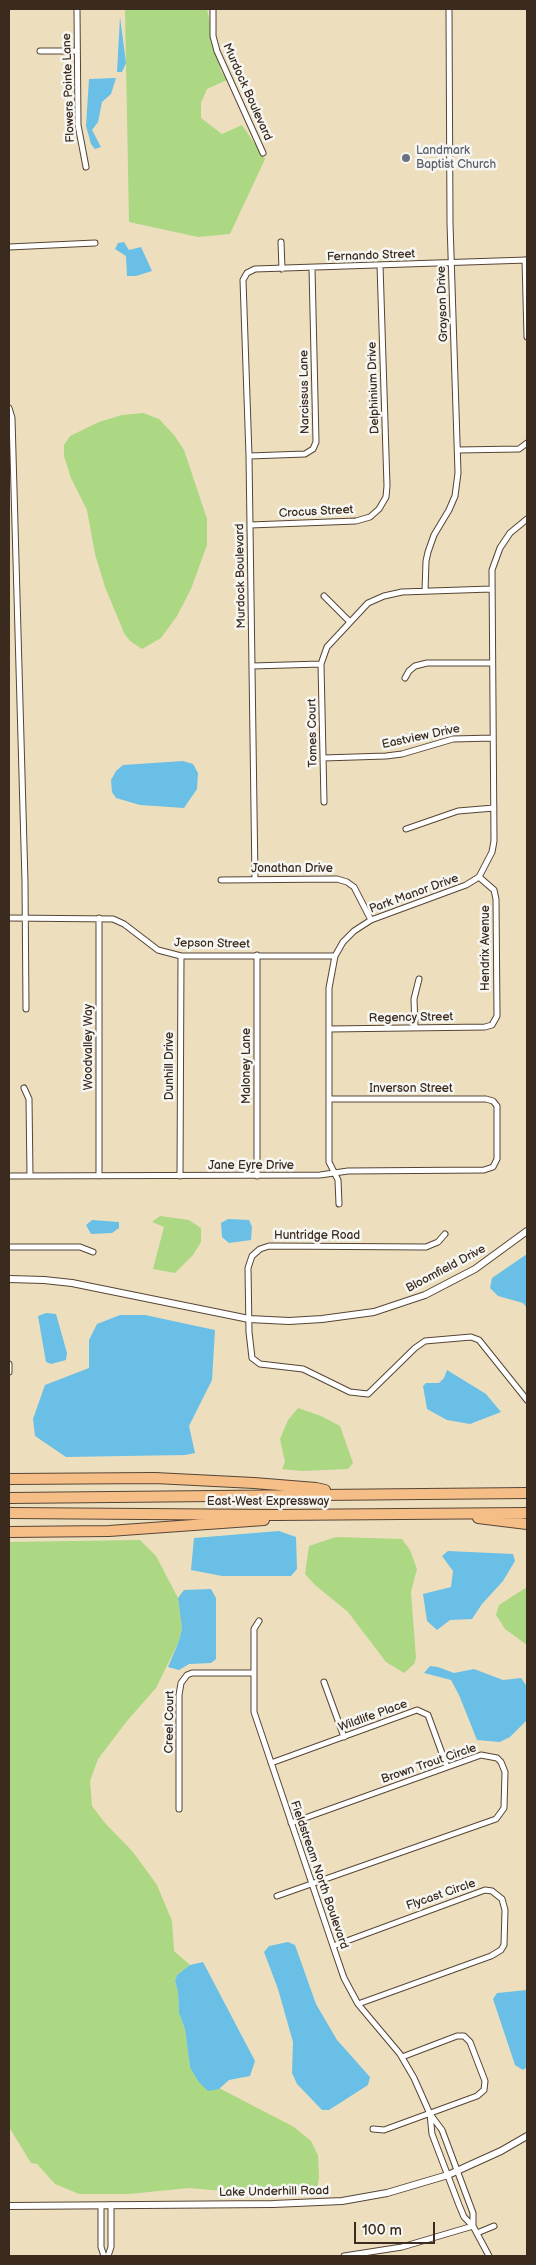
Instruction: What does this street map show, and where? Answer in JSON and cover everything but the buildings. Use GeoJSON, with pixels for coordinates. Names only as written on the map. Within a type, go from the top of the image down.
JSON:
{"type":"FeatureCollection","features":[{"type":"Feature","properties":{"kind":"highway"},"geometry":{"type":"LineString","coordinates":[[9,1479],[155,1478],[316,1488],[338,1494]]}},
{"type":"Feature","properties":{"kind":"highway","name":"East-West Expressway"},"geometry":{"type":"LineString","coordinates":[[9,1498],[527,1493]]}},
{"type":"Feature","properties":{"kind":"highway","name":"East-West Expressway"},"geometry":{"type":"LineString","coordinates":[[9,1513],[464,1515],[527,1513]]}},
{"type":"Feature","properties":{"kind":"highway"},"geometry":{"type":"LineString","coordinates":[[9,1532],[126,1530],[262,1520],[277,1515]]}},
{"type":"Feature","properties":{"kind":"highway"},"geometry":{"type":"LineString","coordinates":[[464,1515],[486,1520],[527,1524]]}},
{"type":"Feature","properties":{"kind":"street","name":"Flowers Pointe Lane"},"geometry":{"type":"LineString","coordinates":[[77,9],[78,125],[86,166]]}},
{"type":"Feature","properties":{"kind":"street","name":"Murdock Boulevard"},"geometry":{"type":"LineString","coordinates":[[213,9],[213,36],[216,51],[263,153]]}},
{"type":"Feature","properties":{"kind":"street","name":"Grayson Drive"},"geometry":{"type":"LineString","coordinates":[[425,590],[428,552],[434,535],[450,510],[457,487],[458,450],[452,263],[449,9]]}},
{"type":"Feature","properties":{"kind":"street"},"geometry":{"type":"LineString","coordinates":[[40,51],[77,51]]}},
{"type":"Feature","properties":{"kind":"street"},"geometry":{"type":"LineString","coordinates":[[281,242],[282,269]]}},
{"type":"Feature","properties":{"kind":"street"},"geometry":{"type":"LineString","coordinates":[[9,247],[95,243]]}},
{"type":"Feature","properties":{"kind":"street"},"geometry":{"type":"LineString","coordinates":[[526,260],[527,337]]}},
{"type":"Feature","properties":{"kind":"street","name":"Fernando Street"},"geometry":{"type":"LineString","coordinates":[[247,273],[254,269],[526,260]]}},
{"type":"Feature","properties":{"kind":"street","name":"Delphinium Drive"},"geometry":{"type":"LineString","coordinates":[[379,509],[386,497],[387,486],[380,265]]}},
{"type":"Feature","properties":{"kind":"street","name":"Narcissus Lane"},"geometry":{"type":"LineString","coordinates":[[249,456],[305,454],[314,449],[316,442],[312,268]]}},
{"type":"Feature","properties":{"kind":"street","name":"Murdock Boulevard"},"geometry":{"type":"LineString","coordinates":[[247,273],[243,280],[249,456],[255,879]]}},
{"type":"Feature","properties":{"kind":"street"},"geometry":{"type":"LineString","coordinates":[[9,408],[12,418],[26,918],[26,1010]]}},
{"type":"Feature","properties":{"kind":"street"},"geometry":{"type":"LineString","coordinates":[[458,450],[519,449],[527,443]]}},
{"type":"Feature","properties":{"kind":"street","name":"Crocus Street"},"geometry":{"type":"LineString","coordinates":[[250,525],[356,520],[370,517],[379,509]]}},
{"type":"Feature","properties":{"kind":"street"},"geometry":{"type":"LineString","coordinates":[[479,877],[492,852],[494,841],[492,570],[500,548],[510,533],[527,519]]}},
{"type":"Feature","properties":{"kind":"street"},"geometry":{"type":"LineString","coordinates":[[252,666],[321,664],[327,647],[350,622],[368,603],[384,596],[425,590],[491,589]]}},
{"type":"Feature","properties":{"kind":"street"},"geometry":{"type":"LineString","coordinates":[[324,596],[350,622]]}},
{"type":"Feature","properties":{"kind":"street"},"geometry":{"type":"LineString","coordinates":[[405,678],[415,666],[427,664],[492,663]]}},
{"type":"Feature","properties":{"kind":"street","name":"Tomes Court"},"geometry":{"type":"LineString","coordinates":[[321,664],[324,802]]}},
{"type":"Feature","properties":{"kind":"street","name":"Eastview Drive"},"geometry":{"type":"LineString","coordinates":[[323,758],[386,756],[402,754],[453,740],[493,738]]}},
{"type":"Feature","properties":{"kind":"street"},"geometry":{"type":"LineString","coordinates":[[406,829],[458,811],[494,808]]}},
{"type":"Feature","properties":{"kind":"street","name":"Park Manor Drive"},"geometry":{"type":"LineString","coordinates":[[339,1204],[338,1180],[329,1162],[329,988],[335,956],[354,931],[371,920],[466,885],[479,877]]}},
{"type":"Feature","properties":{"kind":"street","name":"Hendrix Avenue"},"geometry":{"type":"LineString","coordinates":[[479,877],[494,890],[496,899],[496,1016],[492,1024]]}},
{"type":"Feature","properties":{"kind":"street","name":"Jonathan Drive"},"geometry":{"type":"LineString","coordinates":[[221,880],[336,879],[347,882],[354,887],[371,920]]}},
{"type":"Feature","properties":{"kind":"street","name":"Jepson Street"},"geometry":{"type":"LineString","coordinates":[[9,918],[99,918],[113,920],[124,924],[158,950],[181,956],[335,956]]}},
{"type":"Feature","properties":{"kind":"street","name":"Woodvalley Way"},"geometry":{"type":"LineString","coordinates":[[99,918],[99,1176]]}},
{"type":"Feature","properties":{"kind":"street","name":"Maloney Lane"},"geometry":{"type":"LineString","coordinates":[[256,1176],[257,955]]}},
{"type":"Feature","properties":{"kind":"street","name":"Dunhill Drive"},"geometry":{"type":"LineString","coordinates":[[180,1176],[181,956]]}},
{"type":"Feature","properties":{"kind":"street"},"geometry":{"type":"LineString","coordinates":[[415,1028],[414,999],[419,979]]}},
{"type":"Feature","properties":{"kind":"street","name":"Regency Street"},"geometry":{"type":"LineString","coordinates":[[329,1029],[485,1027],[492,1024]]}},
{"type":"Feature","properties":{"kind":"street"},"geometry":{"type":"LineString","coordinates":[[24,1088],[28,1098],[30,1176]]}},
{"type":"Feature","properties":{"kind":"street","name":"Inverson Street"},"geometry":{"type":"LineString","coordinates":[[329,1099],[486,1099],[493,1101],[497,1106],[497,1150],[493,1167]]}},
{"type":"Feature","properties":{"kind":"street","name":"Jane Eyre Drive"},"geometry":{"type":"LineString","coordinates":[[9,1176],[320,1175],[348,1171],[484,1170],[493,1167]]}},
{"type":"Feature","properties":{"kind":"street","name":"Bloomfield Drive"},"geometry":{"type":"LineString","coordinates":[[9,1279],[72,1283],[249,1319],[289,1321],[322,1319],[367,1313],[403,1304],[475,1269],[527,1231]]}},
{"type":"Feature","properties":{"kind":"street","name":"Huntridge Road"},"geometry":{"type":"LineString","coordinates":[[249,1319],[248,1268],[252,1256],[260,1249],[270,1246],[426,1247],[438,1242],[445,1234]]}},
{"type":"Feature","properties":{"kind":"street"},"geometry":{"type":"LineString","coordinates":[[9,1247],[80,1247],[93,1252]]}},
{"type":"Feature","properties":{"kind":"street"},"geometry":{"type":"LineString","coordinates":[[249,1319],[251,1351],[256,1363],[303,1369],[357,1395],[368,1394],[415,1348],[425,1341],[471,1337],[479,1340],[527,1400]]}},
{"type":"Feature","properties":{"kind":"street"},"geometry":{"type":"LineString","coordinates":[[9,1364],[9,1372]]}},
{"type":"Feature","properties":{"kind":"street","name":"Fieldstream North Boulevard"},"geometry":{"type":"LineString","coordinates":[[259,1621],[254,1629],[254,1712],[344,1978],[358,2004],[402,2057],[414,2078],[430,2114],[442,2130],[473,2214],[473,2226]]}},
{"type":"Feature","properties":{"kind":"street","name":"Creel Court"},"geometry":{"type":"LineString","coordinates":[[179,1809],[179,1695],[181,1683],[187,1675],[192,1673],[254,1673]]}},
{"type":"Feature","properties":{"kind":"street"},"geometry":{"type":"LineString","coordinates":[[324,1682],[344,1737]]}},
{"type":"Feature","properties":{"kind":"street","name":"Wildlife Place"},"geometry":{"type":"LineString","coordinates":[[271,1763],[417,1710],[428,1715],[447,1767]]}},
{"type":"Feature","properties":{"kind":"street","name":"Brown Trout Circle"},"geometry":{"type":"LineString","coordinates":[[292,1823],[481,1755],[490,1755],[501,1762],[505,1772],[504,1808],[496,1819],[312,1884]]}},
{"type":"Feature","properties":{"kind":"street"},"geometry":{"type":"LineString","coordinates":[[277,1896],[312,1884]]}},
{"type":"Feature","properties":{"kind":"street","name":"Flycast Circle"},"geometry":{"type":"LineString","coordinates":[[333,1946],[485,1890],[492,1891],[502,1899],[505,1910],[504,1945],[501,1950],[491,1956],[358,2004]]}},
{"type":"Feature","properties":{"kind":"street"},"geometry":{"type":"LineString","coordinates":[[373,2129],[384,2130],[477,2096],[483,2092],[485,2082],[470,2042],[466,2037],[459,2036],[402,2057]]}},
{"type":"Feature","properties":{"kind":"street","name":"Fieldstream North Boulevard"},"geometry":{"type":"LineString","coordinates":[[430,2114],[432,2134],[464,2217],[473,2226],[489,2256]]}},
{"type":"Feature","properties":{"kind":"street","name":"Lake Underhill Road"},"geometry":{"type":"LineString","coordinates":[[9,2206],[334,2202],[387,2193],[448,2175],[501,2151],[527,2136]]}},
{"type":"Feature","properties":{"kind":"street"},"geometry":{"type":"LineString","coordinates":[[101,2206],[101,2247],[106,2256]]}},
{"type":"Feature","properties":{"kind":"street"},"geometry":{"type":"LineString","coordinates":[[106,2256],[111,2245],[111,2206]]}},
{"type":"Feature","properties":{"kind":"street"},"geometry":{"type":"LineString","coordinates":[[344,2256],[413,2244],[473,2226]]}},
{"type":"Feature","properties":{"kind":"street"},"geometry":{"type":"LineString","coordinates":[[477,2233],[494,2226]]}},
{"type":"Feature","properties":{"kind":"green space"},"geometry":{"type":"Polygon","coordinates":[[[125,9],[207,9],[221,71],[227,80],[207,89],[201,103],[201,118],[222,134],[242,125],[265,159],[230,234],[198,237],[129,222],[125,9]]]}},
{"type":"Feature","properties":{"kind":"green space"},"geometry":{"type":"Polygon","coordinates":[[[143,413],[159,419],[174,435],[184,450],[207,519],[207,545],[191,589],[177,616],[161,638],[142,649],[130,641],[124,633],[105,587],[95,554],[87,510],[71,478],[64,456],[64,445],[70,436],[99,422],[122,415],[143,413]]]}},
{"type":"Feature","properties":{"kind":"green space"},"geometry":{"type":"Polygon","coordinates":[[[160,1216],[189,1220],[201,1228],[201,1242],[193,1255],[175,1273],[153,1269],[164,1227],[152,1222],[160,1216]]]}},
{"type":"Feature","properties":{"kind":"green space"},"geometry":{"type":"Polygon","coordinates":[[[298,1408],[321,1416],[340,1426],[353,1463],[348,1469],[302,1471],[282,1469],[285,1462],[280,1439],[288,1420],[298,1408]]]}},
{"type":"Feature","properties":{"kind":"green space"},"geometry":{"type":"Polygon","coordinates":[[[336,1537],[402,1539],[410,1550],[417,1569],[411,1592],[416,1658],[414,1664],[404,1673],[386,1662],[348,1612],[315,1585],[305,1574],[309,1546],[336,1537]]]}},
{"type":"Feature","properties":{"kind":"green space"},"geometry":{"type":"Polygon","coordinates":[[[140,1540],[156,1556],[178,1598],[182,1628],[179,1641],[156,1688],[127,1721],[98,1759],[90,1781],[92,1806],[105,1823],[133,1852],[157,1885],[172,1921],[174,1951],[190,1965],[177,1975],[175,1981],[178,1992],[179,2013],[185,2029],[190,2067],[219,2088],[294,2127],[311,2141],[318,2155],[319,2177],[317,2189],[223,2191],[189,2188],[129,2194],[79,2194],[55,2184],[37,2164],[31,2163],[9,2127],[9,1542],[140,1540]]]}},
{"type":"Feature","properties":{"kind":"green space"},"geometry":{"type":"Polygon","coordinates":[[[527,1587],[527,1645],[505,1629],[496,1615],[499,1605],[527,1587]]]}},
{"type":"Feature","properties":{"kind":"water"},"geometry":{"type":"Polygon","coordinates":[[[120,17],[126,63],[122,72],[117,72],[120,17]]]}},
{"type":"Feature","properties":{"kind":"water"},"geometry":{"type":"Polygon","coordinates":[[[116,78],[111,94],[102,102],[98,122],[92,130],[101,147],[95,149],[91,144],[86,126],[89,79],[116,78]]]}},
{"type":"Feature","properties":{"kind":"water"},"geometry":{"type":"Polygon","coordinates":[[[124,242],[129,250],[141,247],[152,271],[136,276],[127,276],[126,256],[115,249],[118,243],[124,242]]]}},
{"type":"Feature","properties":{"kind":"water"},"geometry":{"type":"Polygon","coordinates":[[[183,761],[193,764],[198,773],[197,789],[184,808],[140,805],[116,798],[112,792],[111,780],[116,771],[123,765],[183,761]]]}},
{"type":"Feature","properties":{"kind":"water"},"geometry":{"type":"Polygon","coordinates":[[[228,1219],[249,1220],[252,1227],[251,1240],[229,1243],[222,1237],[221,1223],[228,1219]]]}},
{"type":"Feature","properties":{"kind":"water"},"geometry":{"type":"Polygon","coordinates":[[[92,1220],[119,1222],[119,1228],[112,1233],[91,1234],[86,1225],[92,1220]]]}},
{"type":"Feature","properties":{"kind":"water"},"geometry":{"type":"Polygon","coordinates":[[[527,1254],[527,1308],[523,1303],[498,1296],[490,1288],[492,1278],[527,1254]]]}},
{"type":"Feature","properties":{"kind":"water"},"geometry":{"type":"Polygon","coordinates":[[[46,1313],[56,1314],[67,1353],[66,1360],[51,1364],[46,1362],[38,1316],[46,1313]]]}},
{"type":"Feature","properties":{"kind":"water"},"geometry":{"type":"Polygon","coordinates":[[[120,1315],[145,1315],[215,1330],[212,1380],[189,1426],[195,1453],[185,1455],[66,1457],[35,1436],[33,1419],[45,1385],[89,1368],[89,1340],[97,1324],[120,1315]]]}},
{"type":"Feature","properties":{"kind":"water"},"geometry":{"type":"Polygon","coordinates":[[[447,1370],[486,1394],[501,1412],[470,1424],[447,1420],[427,1409],[423,1386],[426,1383],[439,1383],[444,1378],[447,1370]]]}},
{"type":"Feature","properties":{"kind":"water"},"geometry":{"type":"Polygon","coordinates":[[[279,1531],[296,1537],[297,1569],[291,1576],[222,1576],[191,1570],[194,1538],[279,1531]]]}},
{"type":"Feature","properties":{"kind":"water"},"geometry":{"type":"Polygon","coordinates":[[[448,1551],[513,1554],[515,1561],[503,1581],[482,1604],[472,1619],[450,1620],[437,1630],[427,1621],[423,1594],[451,1587],[453,1571],[442,1556],[448,1551]]]}},
{"type":"Feature","properties":{"kind":"water"},"geometry":{"type":"Polygon","coordinates":[[[211,1589],[216,1598],[216,1659],[211,1663],[189,1664],[179,1670],[168,1667],[179,1641],[182,1628],[178,1598],[184,1590],[211,1589]]]}},
{"type":"Feature","properties":{"kind":"water"},"geometry":{"type":"Polygon","coordinates":[[[430,1666],[454,1673],[474,1669],[503,1680],[521,1678],[526,1685],[527,1720],[510,1737],[500,1742],[477,1740],[451,1680],[424,1673],[430,1666]]]}},
{"type":"Feature","properties":{"kind":"water"},"geometry":{"type":"Polygon","coordinates":[[[288,1942],[295,1945],[316,2004],[337,2040],[370,2077],[368,2085],[329,2110],[322,2110],[297,2084],[292,2073],[293,2042],[278,1989],[264,1952],[269,1946],[288,1942]]]}},
{"type":"Feature","properties":{"kind":"water"},"geometry":{"type":"Polygon","coordinates":[[[203,1962],[255,2061],[250,2076],[229,2080],[219,2089],[208,2091],[198,2081],[190,2067],[185,2029],[179,2013],[178,1992],[175,1981],[177,1975],[190,1965],[203,1962]]]}},
{"type":"Feature","properties":{"kind":"water"},"geometry":{"type":"Polygon","coordinates":[[[527,1990],[527,2067],[523,2070],[515,2065],[493,1999],[497,1993],[527,1990]]]}},
{"type":"Feature","properties":{"kind":"place","name":"Landmark Baptist Church"},"geometry":{"type":"Point","coordinates":[406,158]}}]}
